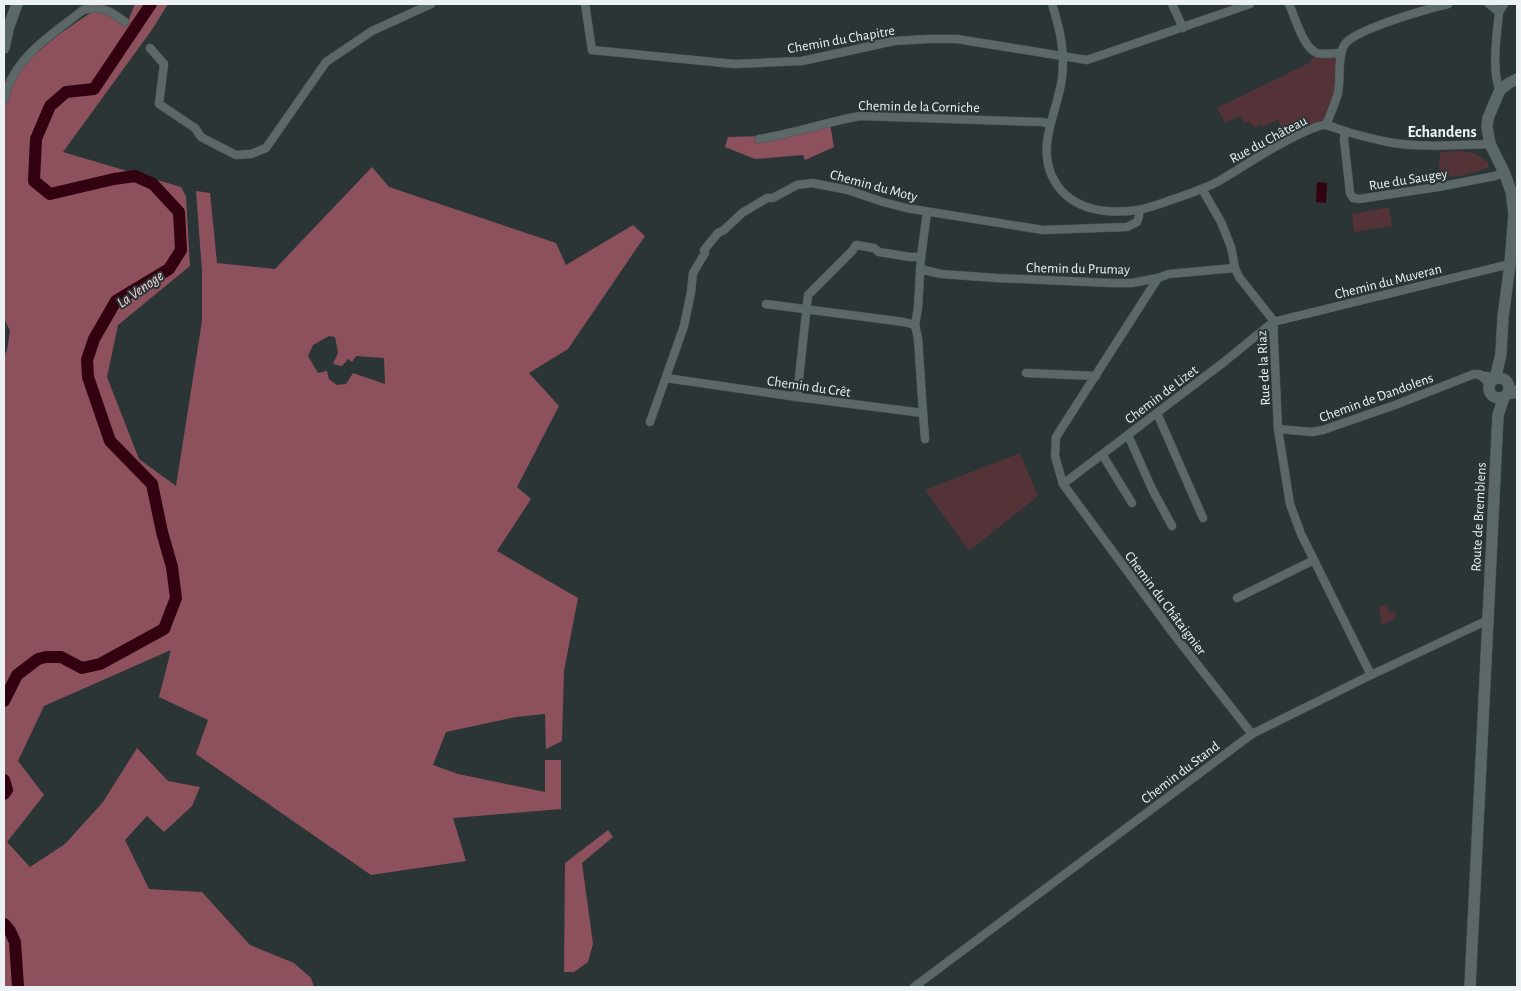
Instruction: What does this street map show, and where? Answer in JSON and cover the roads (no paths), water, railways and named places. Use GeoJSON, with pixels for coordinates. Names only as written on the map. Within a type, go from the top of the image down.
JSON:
{"type":"FeatureCollection","features":[{"type":"Feature","properties":{"kind":"street"},"geometry":{"type":"LineString","coordinates":[[4,48],[8,29],[17,4]]}},
{"type":"Feature","properties":{"kind":"street"},"geometry":{"type":"LineString","coordinates":[[150,48],[164,64],[159,104],[195,128],[201,137],[208,142],[232,154],[250,154],[266,148],[326,62],[372,30],[431,4]]}},
{"type":"Feature","properties":{"kind":"street","name":"Chemin du Chapitre"},"geometry":{"type":"LineString","coordinates":[[585,4],[592,50],[734,64],[802,61],[894,41],[929,39],[958,39],[1087,60],[1250,4]]}},
{"type":"Feature","properties":{"kind":"street","name":"Rue du Château"},"geometry":{"type":"LineString","coordinates":[[1052,4],[1062,36],[1063,56],[1062,78],[1047,140],[1046,152],[1048,163],[1055,182],[1066,196],[1076,203],[1095,210],[1139,210],[1202,189],[1296,136],[1313,128],[1326,125],[1399,144],[1490,144]]}},
{"type":"Feature","properties":{"kind":"street"},"geometry":{"type":"LineString","coordinates":[[1172,4],[1183,28]]}},
{"type":"Feature","properties":{"kind":"street"},"geometry":{"type":"LineString","coordinates":[[1289,4],[1311,50],[1319,53],[1342,53]]}},
{"type":"Feature","properties":{"kind":"street"},"geometry":{"type":"LineString","coordinates":[[1326,125],[1338,92],[1342,53],[1345,44],[1374,27],[1448,4]]}},
{"type":"Feature","properties":{"kind":"street"},"geometry":{"type":"LineString","coordinates":[[1489,4],[1499,12]]}},
{"type":"Feature","properties":{"kind":"street"},"geometry":{"type":"LineString","coordinates":[[1500,90],[1495,71],[1499,12],[1504,4]]}},
{"type":"Feature","properties":{"kind":"street"},"geometry":{"type":"LineString","coordinates":[[4,100],[11,80],[24,59],[82,7],[105,9],[116,14],[125,22]]}},
{"type":"Feature","properties":{"kind":"street"},"geometry":{"type":"LineString","coordinates":[[1490,144],[1488,118],[1500,90],[1517,79]]}},
{"type":"Feature","properties":{"kind":"street","name":"Chemin de la Corniche"},"geometry":{"type":"LineString","coordinates":[[760,139],[780,136],[834,120],[860,116],[1042,122],[1050,124]]}},
{"type":"Feature","properties":{"kind":"street","name":"Rue du Saugey"},"geometry":{"type":"LineString","coordinates":[[1345,131],[1344,139],[1350,193],[1353,198],[1359,199],[1438,187],[1495,176],[1504,172]]}},
{"type":"Feature","properties":{"kind":"street","name":"Route de Bremblens"},"geometry":{"type":"LineString","coordinates":[[1470,987],[1498,415],[1503,388],[1501,354],[1502,317],[1510,264],[1514,214],[1511,191],[1490,144]]}},
{"type":"Feature","properties":{"kind":"street","name":"Chemin du Moty"},"geometry":{"type":"LineString","coordinates":[[650,422],[684,326],[691,292],[692,273],[705,253],[704,250],[718,232],[724,230],[742,213],[767,198],[773,198],[797,185],[812,183],[844,189],[883,202],[927,212],[1043,230],[1127,227],[1137,222],[1139,210]]}},
{"type":"Feature","properties":{"kind":"street","name":"Rue de la Riaz"},"geometry":{"type":"LineString","coordinates":[[1202,189],[1221,222],[1239,277],[1271,316],[1273,322],[1278,429],[1290,504],[1301,534],[1371,675]]}},
{"type":"Feature","properties":{"kind":"street"},"geometry":{"type":"LineString","coordinates":[[925,439],[918,338],[915,325],[920,257],[927,212]]}},
{"type":"Feature","properties":{"kind":"street"},"geometry":{"type":"LineString","coordinates":[[797,397],[808,294],[856,245],[874,248],[879,252],[920,257]]}},
{"type":"Feature","properties":{"kind":"street","name":"Chemin du Muveran"},"geometry":{"type":"LineString","coordinates":[[1273,322],[1510,264]]}},
{"type":"Feature","properties":{"kind":"street","name":"Chemin du Prumay"},"geometry":{"type":"LineString","coordinates":[[920,268],[941,274],[1060,282],[1132,283],[1169,274],[1235,268]]}},
{"type":"Feature","properties":{"kind":"street"},"geometry":{"type":"LineString","coordinates":[[1062,484],[1055,456],[1056,437],[1158,278]]}},
{"type":"Feature","properties":{"kind":"street"},"geometry":{"type":"LineString","coordinates":[[766,304],[915,325]]}},
{"type":"Feature","properties":{"kind":"street","name":"Chemin de Lizet"},"geometry":{"type":"LineString","coordinates":[[1062,484],[1224,362],[1273,322]]}},
{"type":"Feature","properties":{"kind":"street"},"geometry":{"type":"LineString","coordinates":[[1026,373],[1096,376]]}},
{"type":"Feature","properties":{"kind":"street","name":"Chemin de Dandolens"},"geometry":{"type":"LineString","coordinates":[[1278,429],[1312,432],[1323,430],[1398,404],[1474,374],[1491,377],[1503,388]]}},
{"type":"Feature","properties":{"kind":"street","name":"Chemin du Crêt"},"geometry":{"type":"LineString","coordinates":[[666,378],[923,413]]}},
{"type":"Feature","properties":{"kind":"street"},"geometry":{"type":"LineString","coordinates":[[1157,413],[1203,518]]}},
{"type":"Feature","properties":{"kind":"street"},"geometry":{"type":"LineString","coordinates":[[1128,435],[1152,489],[1172,526]]}},
{"type":"Feature","properties":{"kind":"street"},"geometry":{"type":"LineString","coordinates":[[1103,454],[1132,503]]}},
{"type":"Feature","properties":{"kind":"street","name":"Chemin du Châtaignier"},"geometry":{"type":"LineString","coordinates":[[1062,484],[1175,636],[1252,734]]}},
{"type":"Feature","properties":{"kind":"street"},"geometry":{"type":"LineString","coordinates":[[1240,596],[1314,560]]}},
{"type":"Feature","properties":{"kind":"street","name":"Chemin du Stand"},"geometry":{"type":"LineString","coordinates":[[914,987],[1252,734],[1488,620]]}},
{"type":"Feature","properties":{"kind":"waterway","name":"La Venoge"},"geometry":{"type":"LineString","coordinates":[[4,701],[17,675],[38,659],[61,657],[82,668],[100,664],[164,629],[176,598],[172,567],[162,532],[152,484],[110,441],[88,377],[87,360],[94,339],[116,301],[169,269],[181,250],[179,212],[153,184],[135,176],[50,194],[34,181],[36,139],[50,106],[66,92],[94,89],[151,4]]}},
{"type":"Feature","properties":{"kind":"waterway","name":"La Venoge"},"geometry":{"type":"LineString","coordinates":[[4,780],[7,790],[4,794]]}},
{"type":"Feature","properties":{"kind":"waterway","name":"La Venoge"},"geometry":{"type":"LineString","coordinates":[[4,924],[15,942],[18,987]]}},
{"type":"Feature","properties":{"kind":"district","name":"Echandens"},"geometry":{"type":"Point","coordinates":[1442,131]}}]}
